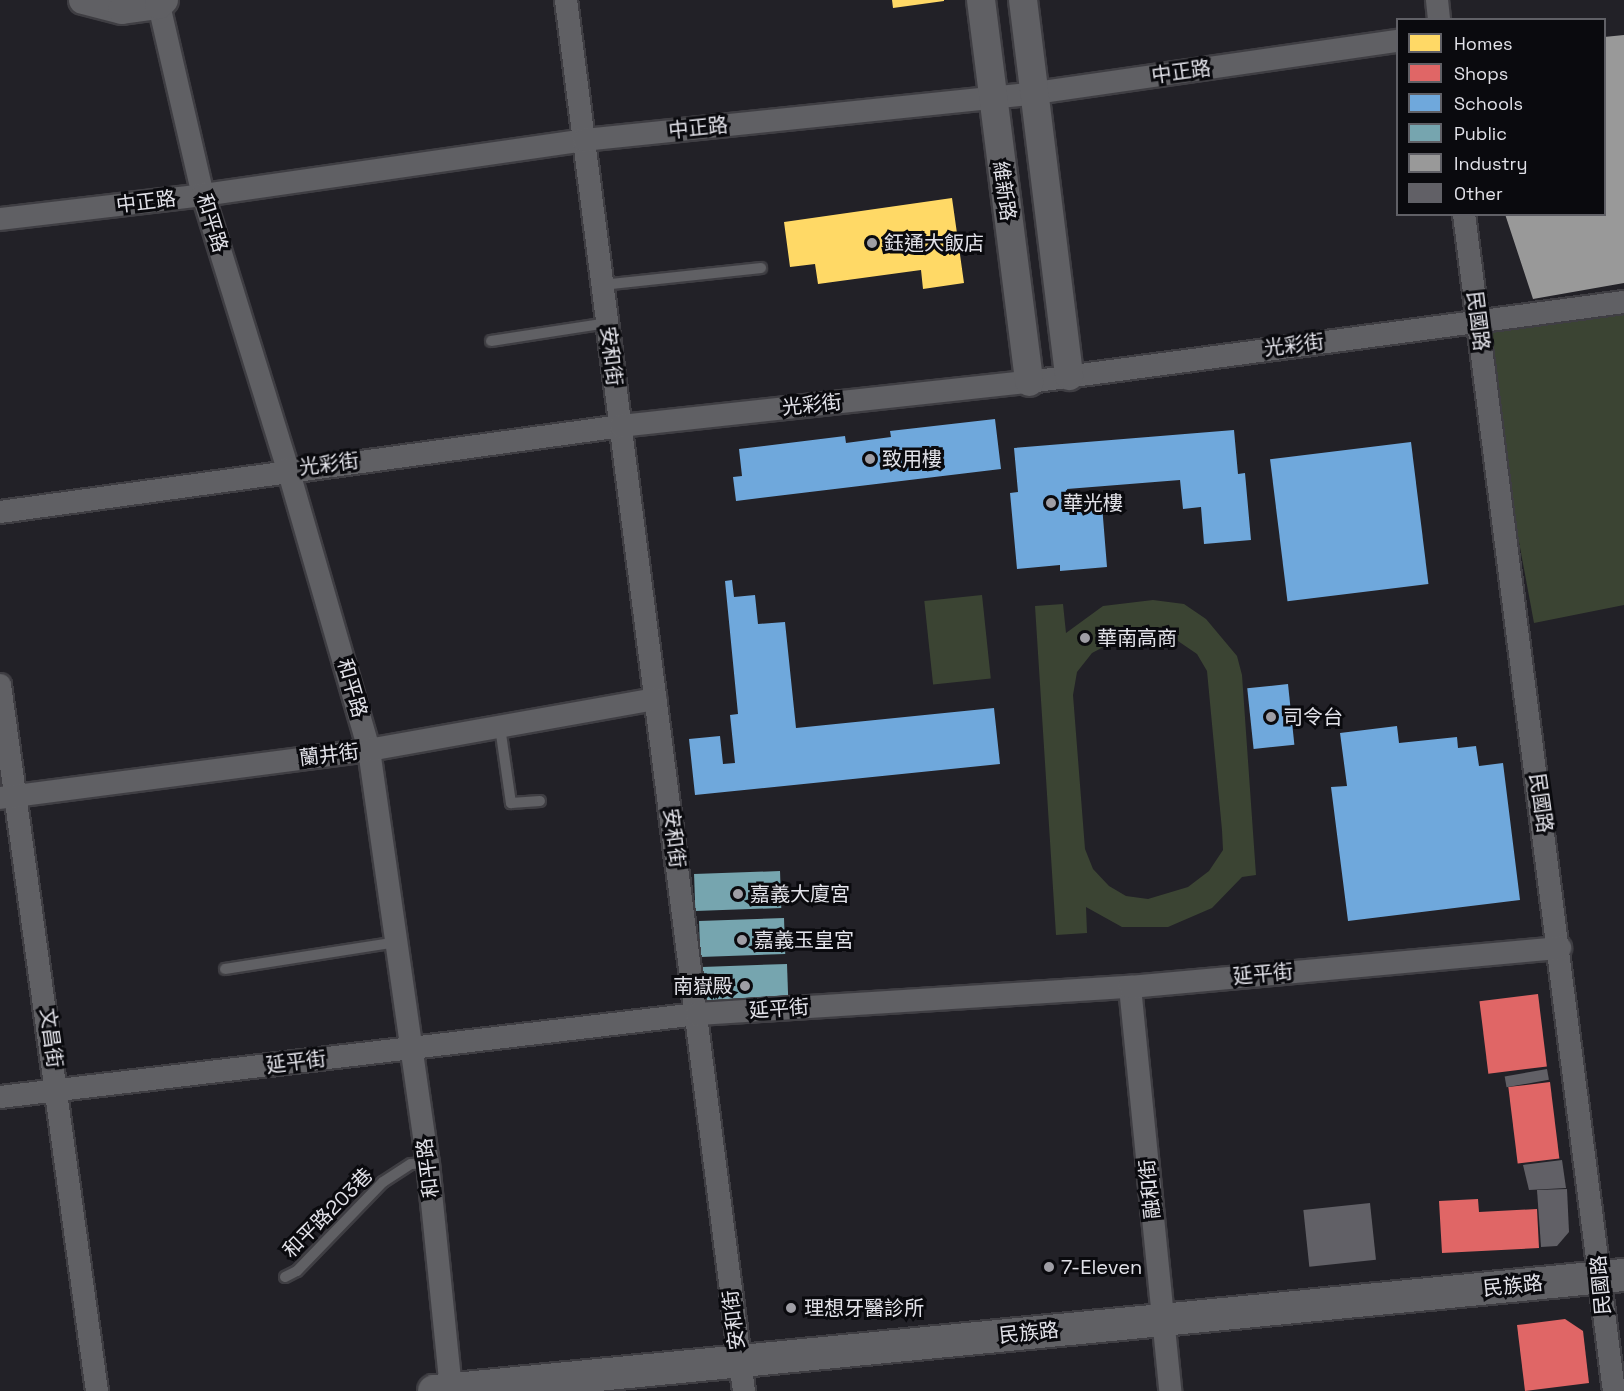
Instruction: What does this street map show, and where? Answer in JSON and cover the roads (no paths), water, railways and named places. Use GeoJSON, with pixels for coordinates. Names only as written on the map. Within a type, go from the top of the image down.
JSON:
{"type":"FeatureCollection","features":[{"type":"Feature","properties":{"kind":"main road","name":"民族路"},"geometry":{"type":"LineString","coordinates":[[445,1390],[741,1376],[1163,1320],[1612,1276]]}},
{"type":"Feature","properties":{"kind":"street"},"geometry":{"type":"LineString","coordinates":[[83,0],[122,10],[161,2]]}},
{"type":"Feature","properties":{"kind":"street","name":"安和街"},"geometry":{"type":"LineString","coordinates":[[566,0],[697,1014],[741,1376]]}},
{"type":"Feature","properties":{"kind":"street","name":"維新路"},"geometry":{"type":"LineString","coordinates":[[981,0],[1029,382]]}},
{"type":"Feature","properties":{"kind":"street"},"geometry":{"type":"LineString","coordinates":[[1023,0],[1069,376]]}},
{"type":"Feature","properties":{"kind":"street"},"geometry":{"type":"LineString","coordinates":[[1437,0],[1439,18]]}},
{"type":"Feature","properties":{"kind":"street","name":"和平路"},"geometry":{"type":"LineString","coordinates":[[161,2],[203,195],[288,470],[369,750],[428,1163],[445,1390]]}},
{"type":"Feature","properties":{"kind":"street","name":"中正路"},"geometry":{"type":"LineString","coordinates":[[0,219],[203,195],[584,140],[1035,93],[1396,41]]}},
{"type":"Feature","properties":{"kind":"street","name":"民國路"},"geometry":{"type":"LineString","coordinates":[[1464,216],[1560,948],[1612,1276],[1614,1391]]}},
{"type":"Feature","properties":{"kind":"street","name":"光彩街"},"geometry":{"type":"LineString","coordinates":[[0,512],[288,470],[621,426],[1029,382],[1624,302]]}},
{"type":"Feature","properties":{"kind":"street","name":"文昌街"},"geometry":{"type":"LineString","coordinates":[[0,685],[8,797],[58,1090],[97,1391]]}},
{"type":"Feature","properties":{"kind":"street","name":"蘭井街"},"geometry":{"type":"LineString","coordinates":[[8,797],[369,750],[656,699]]}},
{"type":"Feature","properties":{"kind":"street","name":"延平街"},"geometry":{"type":"LineString","coordinates":[[0,1097],[697,1014],[1130,987],[1560,948]]}},
{"type":"Feature","properties":{"kind":"street","name":"融和街"},"geometry":{"type":"LineString","coordinates":[[1130,987],[1170,1391]]}},
{"type":"Feature","properties":{"kind":"lane"},"geometry":{"type":"LineString","coordinates":[[602,285],[761,268]]}},
{"type":"Feature","properties":{"kind":"lane"},"geometry":{"type":"LineString","coordinates":[[491,341],[607,323]]}},
{"type":"Feature","properties":{"kind":"lane"},"geometry":{"type":"LineString","coordinates":[[500,727],[511,803],[540,801]]}},
{"type":"Feature","properties":{"kind":"lane"},"geometry":{"type":"LineString","coordinates":[[225,969],[398,942]]}},
{"type":"Feature","properties":{"kind":"lane","name":"和平路203巷"},"geometry":{"type":"LineString","coordinates":[[285,1277],[297,1271],[383,1182],[411,1164],[428,1163]]}},
{"type":"Feature","properties":{"kind":"place","name":"鈺通大飯店"},"geometry":{"type":"Point","coordinates":[872,243]}},
{"type":"Feature","properties":{"kind":"place","name":"致用樓"},"geometry":{"type":"Point","coordinates":[870,459]}},
{"type":"Feature","properties":{"kind":"place","name":"華光樓"},"geometry":{"type":"Point","coordinates":[1051,503]}},
{"type":"Feature","properties":{"kind":"place","name":"華南高商"},"geometry":{"type":"Point","coordinates":[1085,638]}},
{"type":"Feature","properties":{"kind":"place","name":"司令台"},"geometry":{"type":"Point","coordinates":[1271,717]}},
{"type":"Feature","properties":{"kind":"place","name":"嘉義大廈宮"},"geometry":{"type":"Point","coordinates":[738,894]}},
{"type":"Feature","properties":{"kind":"place","name":"嘉義玉皇宮"},"geometry":{"type":"Point","coordinates":[742,940]}},
{"type":"Feature","properties":{"kind":"place","name":"南嶽殿"},"geometry":{"type":"Point","coordinates":[745,986]}},
{"type":"Feature","properties":{"kind":"place","name":"7-Eleven"},"geometry":{"type":"Point","coordinates":[1049,1267]}},
{"type":"Feature","properties":{"kind":"place","name":"理想牙醫診所"},"geometry":{"type":"Point","coordinates":[791,1308]}}]}
